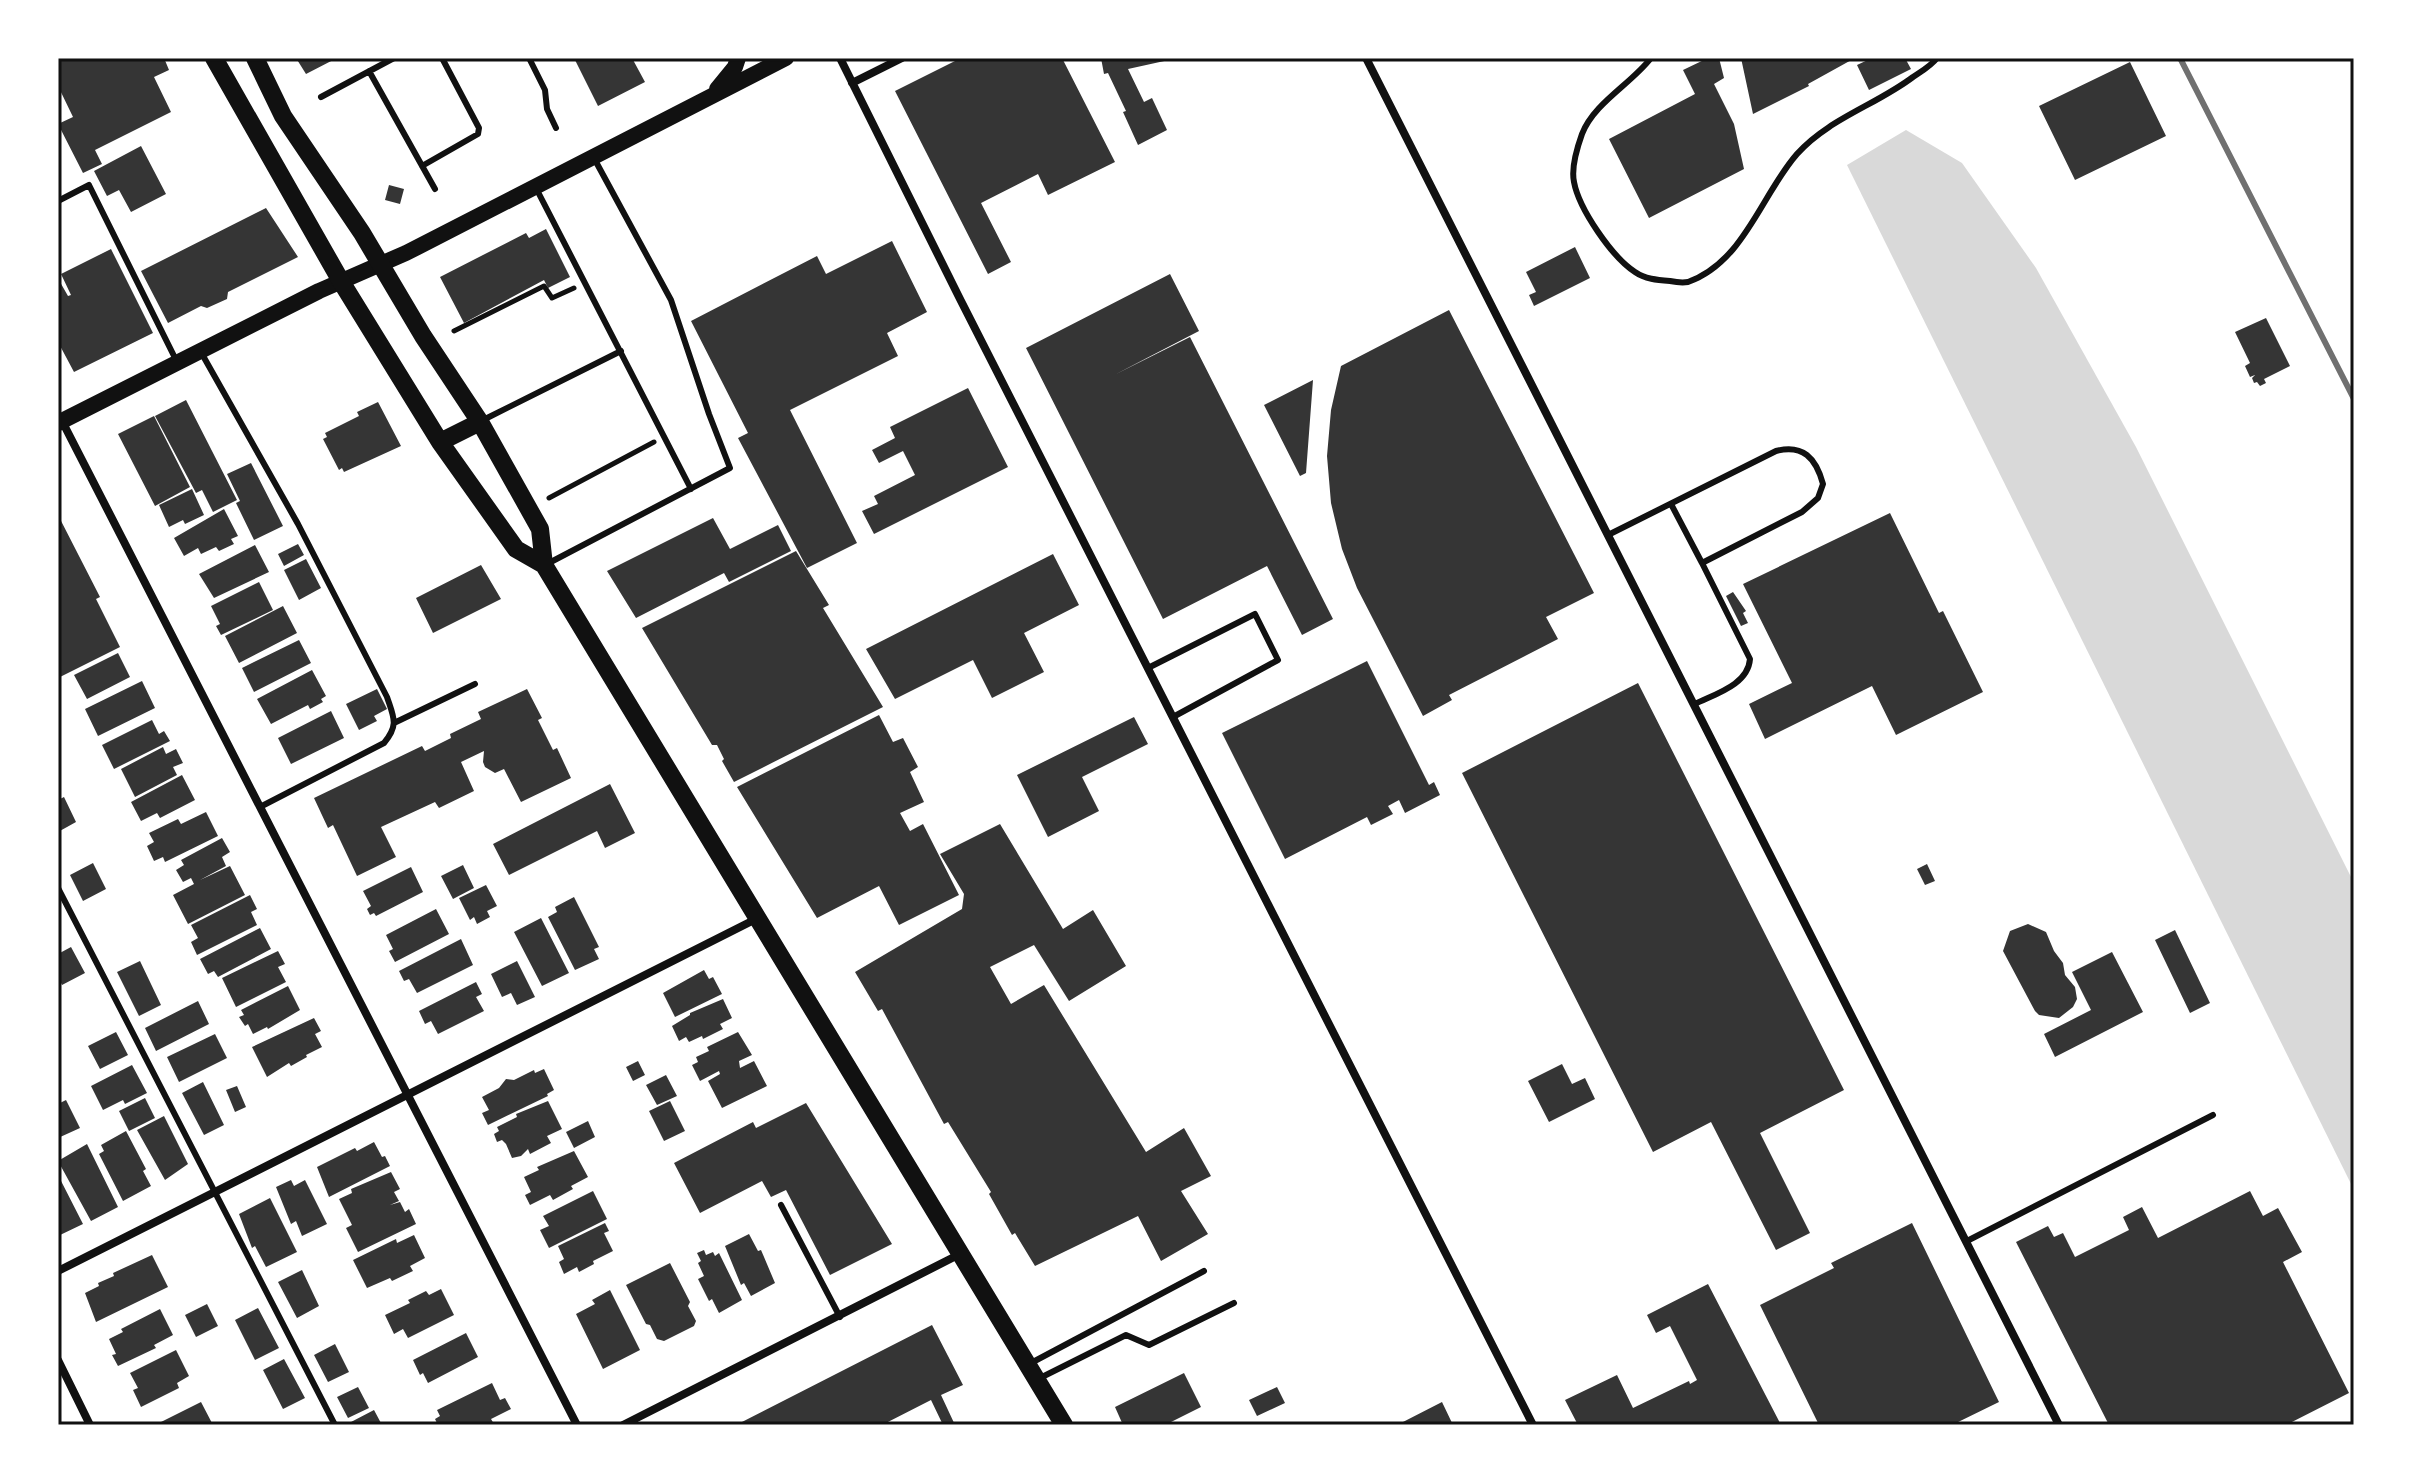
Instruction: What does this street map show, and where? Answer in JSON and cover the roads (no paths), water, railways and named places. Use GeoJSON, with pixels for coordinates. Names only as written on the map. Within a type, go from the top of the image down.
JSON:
{"type":"FeatureCollection","features":[{"type":"Feature","properties":{"kind":"main road"},"geometry":{"type":"LineString","coordinates":[[214,58],[342,283],[440,442],[516,549],[544,565]]}},
{"type":"Feature","properties":{"kind":"main road"},"geometry":{"type":"LineString","coordinates":[[255,58],[283,116],[480,422],[540,529],[544,565],[1064,1425]]}},
{"type":"Feature","properties":{"kind":"main road"},"geometry":{"type":"LineString","coordinates":[[711,96],[735,67],[738,58]]}},
{"type":"Feature","properties":{"kind":"main road"},"geometry":{"type":"LineString","coordinates":[[60,422],[319,291],[381,266],[786,58]]}},
{"type":"Feature","properties":{"kind":"main road"},"geometry":{"type":"LineString","coordinates":[[255,130],[283,116]]}},
{"type":"Feature","properties":{"kind":"main road"},"geometry":{"type":"LineString","coordinates":[[440,442],[480,422]]}},
{"type":"Feature","properties":{"kind":"street"},"geometry":{"type":"LineString","coordinates":[[840,58],[1533,1425]]}},
{"type":"Feature","properties":{"kind":"street"},"geometry":{"type":"LineString","coordinates":[[852,83],[902,58]]}},
{"type":"Feature","properties":{"kind":"street"},"geometry":{"type":"LineString","coordinates":[[1366,58],[2059,1425]]}},
{"type":"Feature","properties":{"kind":"street"},"geometry":{"type":"LineString","coordinates":[[60,422],[577,1425]]}},
{"type":"Feature","properties":{"kind":"street"},"geometry":{"type":"LineString","coordinates":[[58,1271],[756,919]]}},
{"type":"Feature","properties":{"kind":"street"},"geometry":{"type":"LineString","coordinates":[[623,1425],[960,1254]]}},
{"type":"Feature","properties":{"kind":"street"},"geometry":{"type":"LineString","coordinates":[[58,1360],[90,1425]]}},
{"type":"Feature","properties":{"kind":"lane"},"geometry":{"type":"LineString","coordinates":[[321,97],[394,58]]}},
{"type":"Feature","properties":{"kind":"lane"},"geometry":{"type":"LineString","coordinates":[[422,166],[478,134],[479,128],[442,58]]}},
{"type":"Feature","properties":{"kind":"lane"},"geometry":{"type":"LineString","coordinates":[[529,58],[545,90],[547,109],[556,128]]}},
{"type":"Feature","properties":{"kind":"lane"},"geometry":{"type":"LineString","coordinates":[[1651,58],[1595,113],[1583,131],[1573,181],[1589,216],[1616,255],[1635,272],[1653,280],[1685,283],[1716,266],[1743,238],[1771,189],[1798,153],[1832,124],[1895,91],[1937,58]]}},
{"type":"Feature","properties":{"kind":"lane"},"geometry":{"type":"LineString","coordinates":[[369,71],[435,189]]}},
{"type":"Feature","properties":{"kind":"lane"},"geometry":{"type":"LineString","coordinates":[[544,565],[730,468],[671,300],[593,157]]}},
{"type":"Feature","properties":{"kind":"lane"},"geometry":{"type":"LineString","coordinates":[[58,201],[89,185],[178,363]]}},
{"type":"Feature","properties":{"kind":"lane"},"geometry":{"type":"LineString","coordinates":[[535,186],[691,489]]}},
{"type":"Feature","properties":{"kind":"lane"},"geometry":{"type":"LineString","coordinates":[[201,351],[298,524],[387,697],[394,723],[394,731],[384,743],[260,807]]}},
{"type":"Feature","properties":{"kind":"lane"},"geometry":{"type":"LineString","coordinates":[[480,422],[621,351]]}},
{"type":"Feature","properties":{"kind":"lane"},"geometry":{"type":"LineString","coordinates":[[1608,535],[1776,451],[1789,448],[1806,454],[1821,476],[1823,484],[1818,498],[1802,512],[1702,563]]}},
{"type":"Feature","properties":{"kind":"lane"},"geometry":{"type":"LineString","coordinates":[[1671,504],[1750,659],[1746,674],[1738,682],[1695,704]]}},
{"type":"Feature","properties":{"kind":"lane"},"geometry":{"type":"LineString","coordinates":[[1148,668],[1255,614],[1267,637],[1278,660],[1173,717]]}},
{"type":"Feature","properties":{"kind":"lane"},"geometry":{"type":"LineString","coordinates":[[394,723],[475,684]]}},
{"type":"Feature","properties":{"kind":"lane"},"geometry":{"type":"LineString","coordinates":[[58,888],[335,1425]]}},
{"type":"Feature","properties":{"kind":"lane"},"geometry":{"type":"LineString","coordinates":[[1967,1241],[2213,1115]]}},
{"type":"Feature","properties":{"kind":"lane"},"geometry":{"type":"LineString","coordinates":[[781,1205],[840,1317]]}},
{"type":"Feature","properties":{"kind":"lane"},"geometry":{"type":"LineString","coordinates":[[1032,1372],[1204,1271]]}},
{"type":"Feature","properties":{"kind":"lane"},"geometry":{"type":"LineString","coordinates":[[1032,1372],[1126,1335],[1149,1345],[1234,1303]]}},
{"type":"Feature","properties":{"kind":"railway"},"geometry":{"type":"LineString","coordinates":[[2180,58],[2354,399]]}}]}
